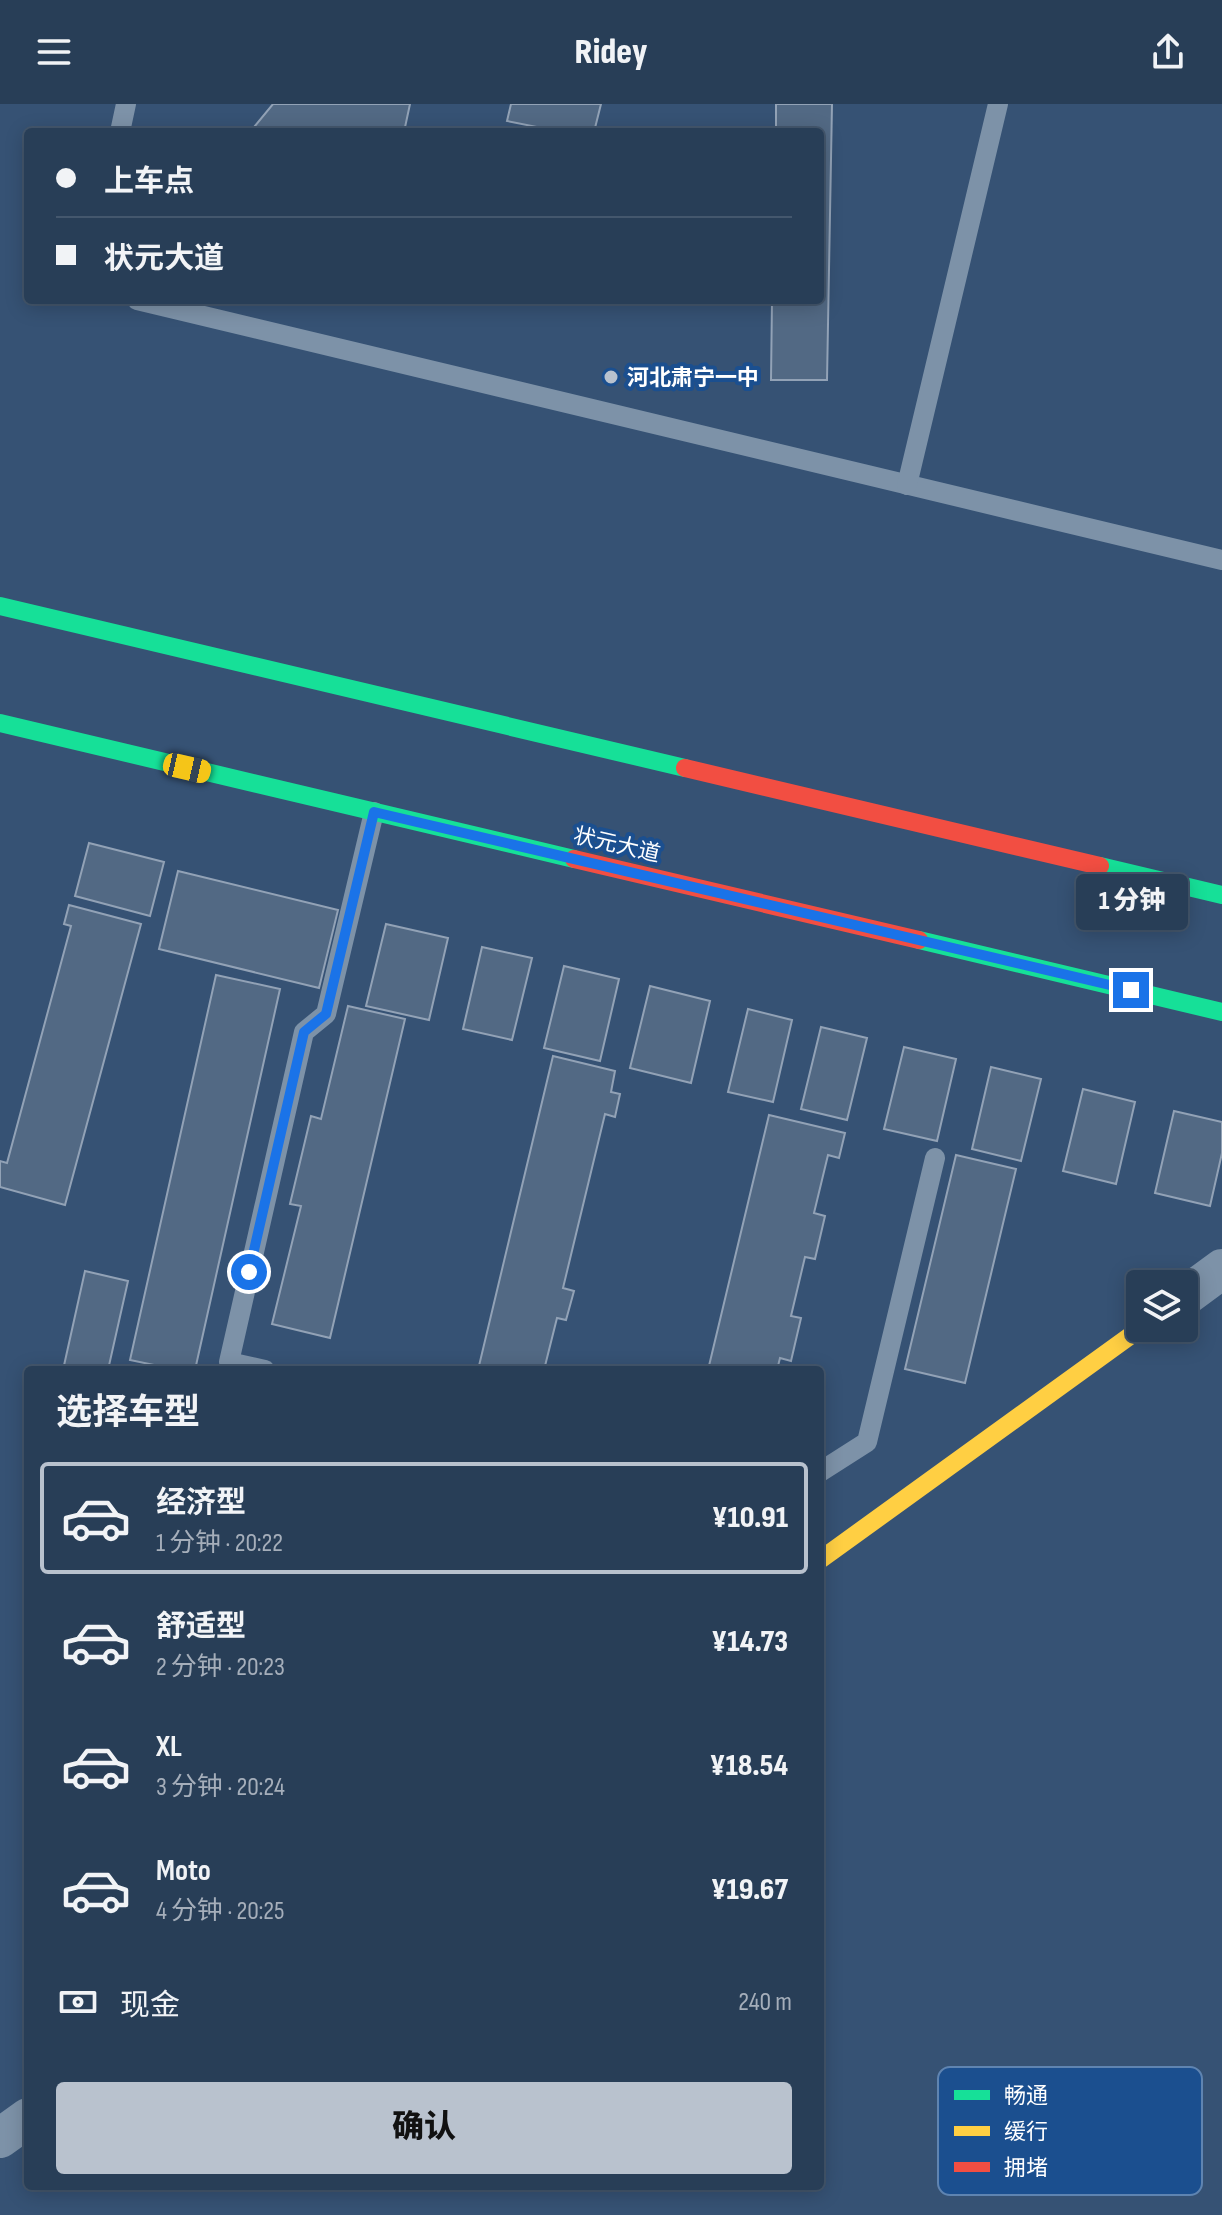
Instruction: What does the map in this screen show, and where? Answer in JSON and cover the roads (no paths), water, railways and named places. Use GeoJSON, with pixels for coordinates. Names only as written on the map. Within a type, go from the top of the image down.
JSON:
{"type":"FeatureCollection","features":[{"type":"Feature","properties":{"kind":"main road"},"geometry":{"type":"LineString","coordinates":[[0,606],[1222,895]]}},
{"type":"Feature","properties":{"kind":"main road","name":"状元大道"},"geometry":{"type":"LineString","coordinates":[[0,723],[1222,1012]]}},
{"type":"Feature","properties":{"kind":"main road"},"geometry":{"type":"LineString","coordinates":[[824,1557],[1126,1339]]}},
{"type":"Feature","properties":{"kind":"street"},"geometry":{"type":"LineString","coordinates":[[1198,1287],[1222,1269]]}},
{"type":"Feature","properties":{"kind":"street"},"geometry":{"type":"LineString","coordinates":[[0,2138],[24,2121]]}},
{"type":"Feature","properties":{"kind":"lane"},"geometry":{"type":"LineString","coordinates":[[121,128],[126,104]]}},
{"type":"Feature","properties":{"kind":"lane"},"geometry":{"type":"LineString","coordinates":[[907,485],[998,104]]}},
{"type":"Feature","properties":{"kind":"lane"},"geometry":{"type":"LineString","coordinates":[[154,304],[1222,560]]}},
{"type":"Feature","properties":{"kind":"lane"},"geometry":{"type":"LineString","coordinates":[[247,1366],[229,1362],[304,1032],[326,1014],[374,812]]}},
{"type":"Feature","properties":{"kind":"lane"},"geometry":{"type":"LineString","coordinates":[[824,1469],[867,1442],[935,1158]]}},
{"type":"Feature","properties":{"kind":"place","name":"河北肃宁一中"},"geometry":{"type":"Point","coordinates":[611,377]}}]}
